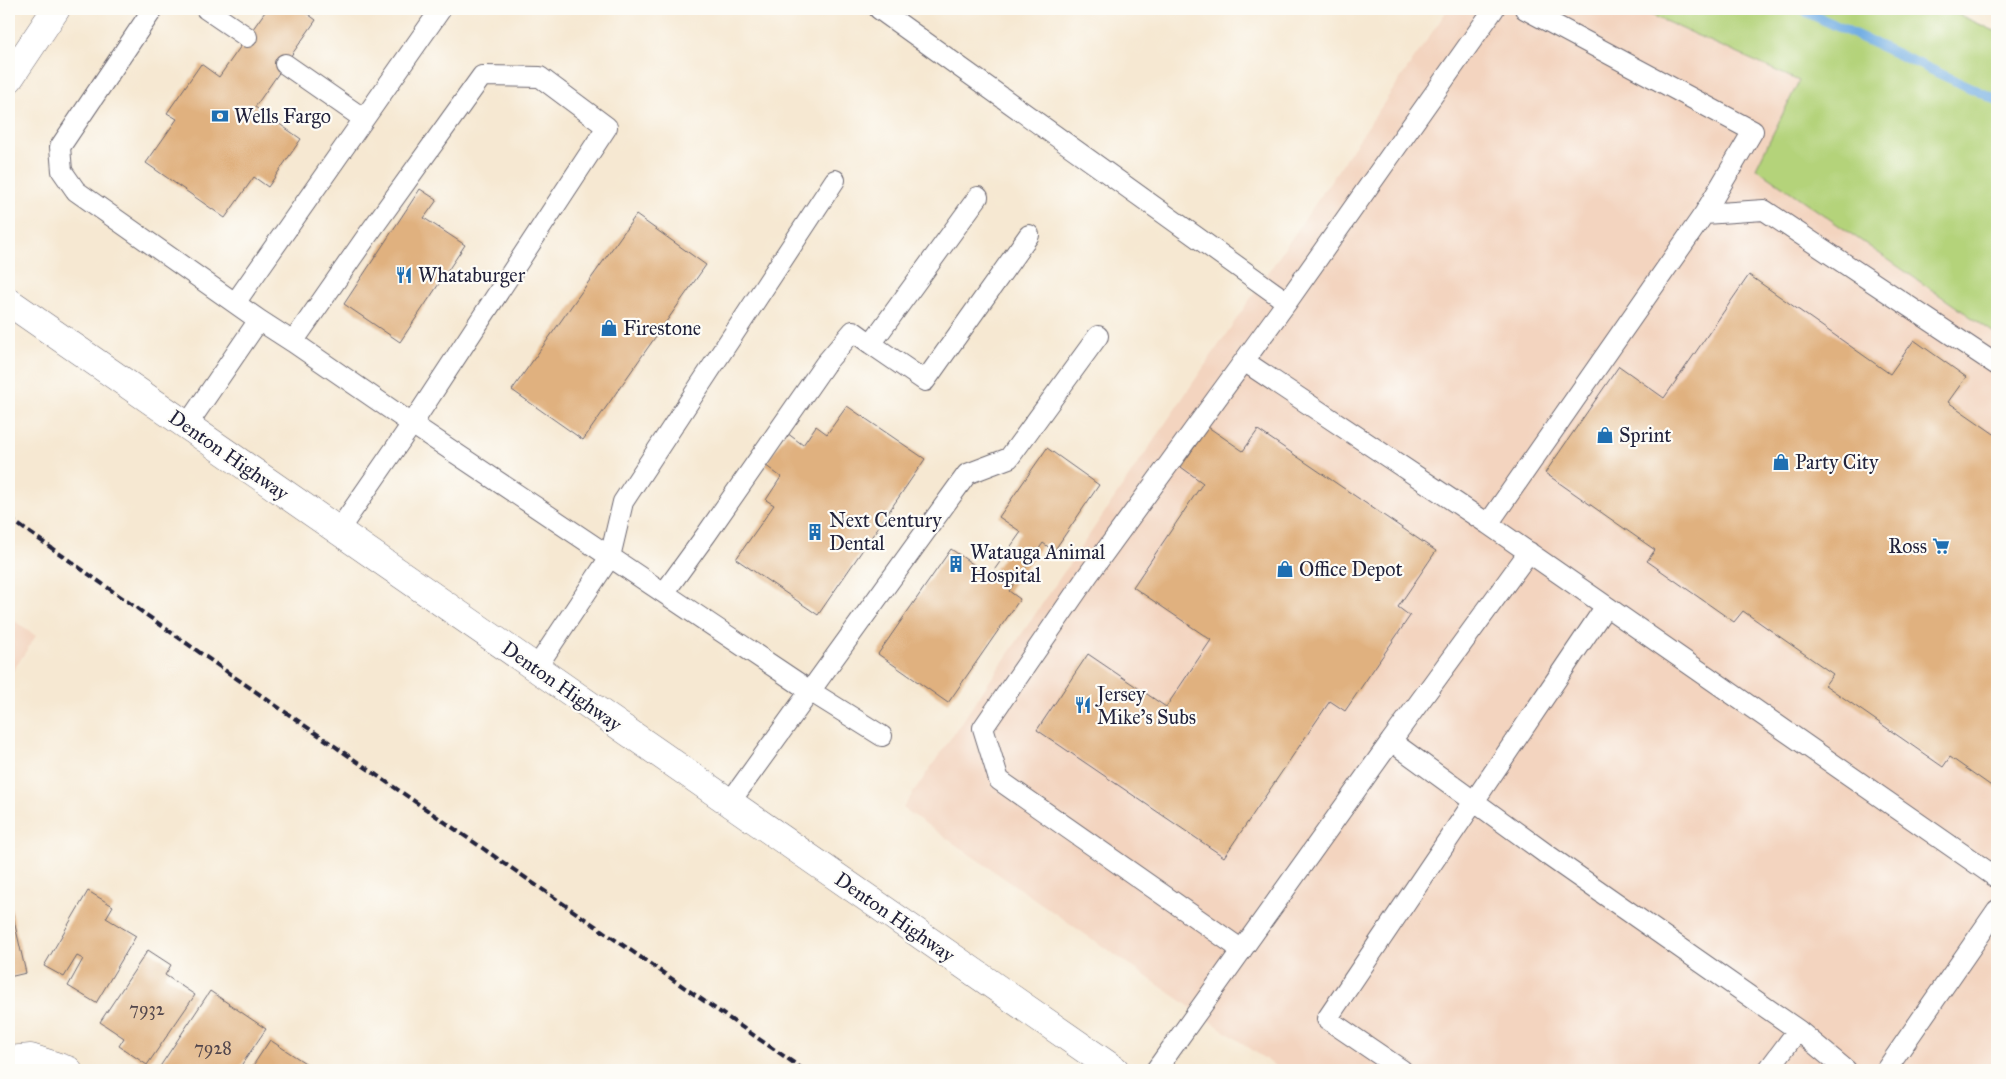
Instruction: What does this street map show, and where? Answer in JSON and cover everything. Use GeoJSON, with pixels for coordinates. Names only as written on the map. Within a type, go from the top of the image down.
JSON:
{"type":"FeatureCollection","features":[{"type":"Feature","properties":{"kind":"main road"},"geometry":{"type":"LineString","coordinates":[[9,79],[56,9]]}},
{"type":"Feature","properties":{"kind":"main road","name":"Denton Highway"},"geometry":{"type":"LineString","coordinates":[[9,302],[1115,1070]]}},
{"type":"Feature","properties":{"kind":"main road"},"geometry":{"type":"LineString","coordinates":[[9,1060],[31,1058],[68,1070]]}},
{"type":"Feature","properties":{"kind":"lane"},"geometry":{"type":"LineString","coordinates":[[153,9],[60,147],[62,171],[76,191],[259,320],[412,424],[810,691],[882,736]]}},
{"type":"Feature","properties":{"kind":"lane"},"geometry":{"type":"LineString","coordinates":[[235,303],[441,9]]}},
{"type":"Feature","properties":{"kind":"lane"},"geometry":{"type":"LineString","coordinates":[[880,9],[1286,302]]}},
{"type":"Feature","properties":{"kind":"lane"},"geometry":{"type":"LineString","coordinates":[[1242,950],[999,780],[983,728],[1088,575],[1244,361],[1494,9]]}},
{"type":"Feature","properties":{"kind":"lane"},"geometry":{"type":"LineString","coordinates":[[1488,524],[1704,214],[1753,131],[1525,9]]}},
{"type":"Feature","properties":{"kind":"lane"},"geometry":{"type":"LineString","coordinates":[[214,11],[247,37]]}},
{"type":"Feature","properties":{"kind":"lane"},"geometry":{"type":"LineString","coordinates":[[285,64],[364,119]]}},
{"type":"Feature","properties":{"kind":"lane"},"geometry":{"type":"LineString","coordinates":[[293,342],[366,236],[482,76],[540,77],[606,128],[412,424],[338,531]]}},
{"type":"Feature","properties":{"kind":"lane"},"geometry":{"type":"LineString","coordinates":[[536,668],[610,557],[623,502],[836,180]]}},
{"type":"Feature","properties":{"kind":"lane"},"geometry":{"type":"LineString","coordinates":[[871,344],[978,196]]}},
{"type":"Feature","properties":{"kind":"lane"},"geometry":{"type":"LineString","coordinates":[[1704,214],[1764,210],[1997,365]]}},
{"type":"Feature","properties":{"kind":"lane"},"geometry":{"type":"LineString","coordinates":[[664,593],[825,364],[853,331],[925,381],[1029,234]]}},
{"type":"Feature","properties":{"kind":"lane"},"geometry":{"type":"LineString","coordinates":[[186,425],[259,320]]}},
{"type":"Feature","properties":{"kind":"lane"},"geometry":{"type":"LineString","coordinates":[[730,802],[967,474],[1009,458],[1098,336]]}},
{"type":"Feature","properties":{"kind":"lane"},"geometry":{"type":"LineString","coordinates":[[1244,361],[1529,552],[1997,878]]}},
{"type":"Feature","properties":{"kind":"lane"},"geometry":{"type":"LineString","coordinates":[[1156,1070],[1391,741],[1529,552]]}},
{"type":"Feature","properties":{"kind":"lane"},"geometry":{"type":"LineString","coordinates":[[1402,1070],[1327,1020],[1606,606]]}},
{"type":"Feature","properties":{"kind":"lane"},"geometry":{"type":"LineString","coordinates":[[1391,741],[1549,856],[1798,1030],[1846,1070]]}},
{"type":"Feature","properties":{"kind":"lane"},"geometry":{"type":"LineString","coordinates":[[1886,1070],[1997,910]]}},
{"type":"Feature","properties":{"kind":"lane"},"geometry":{"type":"LineString","coordinates":[[1768,1070],[1798,1030]]}},
{"type":"Feature","properties":{"kind":"shaded area"},"geometry":{"type":"Polygon","coordinates":[[[1448,9],[1638,9],[1800,81],[1756,168],[1997,335],[1997,1070],[1281,1070],[903,808],[1448,9]]]}},
{"type":"Feature","properties":{"kind":"shaded area"},"geometry":{"type":"Polygon","coordinates":[[[9,617],[36,636],[9,677],[9,617]]]}},
{"type":"Feature","properties":{"kind":"green space"},"geometry":{"type":"Polygon","coordinates":[[[1638,9],[1946,9],[1997,32],[1997,335],[1756,168],[1799,81],[1638,9]]]}},
{"type":"Feature","properties":{"kind":"building","name":"Wells Fargo"},"geometry":{"type":"Polygon","coordinates":[[[267,9],[301,9],[316,20],[255,107],[301,139],[268,187],[254,177],[225,218],[146,163],[177,119],[167,113],[201,64],[219,77],[267,9]]]}},
{"type":"Feature","properties":{"kind":"building","name":"Whataburger"},"geometry":{"type":"Polygon","coordinates":[[[420,189],[437,200],[424,218],[465,245],[400,342],[344,304],[420,189]]]}},
{"type":"Feature","properties":{"kind":"building","name":"Firestone"},"geometry":{"type":"Polygon","coordinates":[[[636,215],[706,265],[583,440],[512,390],[636,215]]]}},
{"type":"Feature","properties":{"kind":"building","name":"Party City"},"geometry":{"type":"Polygon","coordinates":[[[1749,275],[1890,374],[1914,340],[1966,377],[1948,402],[1997,436],[1997,790],[1950,757],[1943,767],[1825,685],[1833,674],[1743,611],[1734,622],[1647,561],[1655,550],[1545,473],[1619,366],[1664,398],[1749,275]]]}},
{"type":"Feature","properties":{"kind":"building","name":"Next Century Dental"},"geometry":{"type":"Polygon","coordinates":[[[847,406],[925,459],[818,615],[736,559],[774,505],[766,500],[781,477],[765,465],[787,433],[803,445],[816,426],[827,434],[847,406]]]}},
{"type":"Feature","properties":{"kind":"building","name":"Office Depot"},"geometry":{"type":"Polygon","coordinates":[[[1208,427],[1243,451],[1258,430],[1436,551],[1398,607],[1410,616],[1345,711],[1330,701],[1224,857],[1037,730],[1088,654],[1166,707],[1211,640],[1133,587],[1203,483],[1181,467],[1208,427]]]}},
{"type":"Feature","properties":{"kind":"building","name":"Watauga Animal Hospital"},"geometry":{"type":"Polygon","coordinates":[[[1047,448],[1099,485],[1054,551],[1043,543],[1009,591],[1020,599],[948,703],[878,654],[951,549],[990,576],[1021,532],[999,517],[1047,448]]]}},
{"type":"Feature","properties":{"kind":"building"},"geometry":{"type":"Polygon","coordinates":[[[88,891],[113,906],[106,918],[136,936],[96,1003],[68,986],[83,959],[77,956],[64,977],[44,966],[88,891]]]}},
{"type":"Feature","properties":{"kind":"building"},"geometry":{"type":"Polygon","coordinates":[[[9,899],[26,973],[9,977],[9,899]]]}},
{"type":"Feature","properties":{"kind":"building"},"geometry":{"type":"Polygon","coordinates":[[[148,950],[171,965],[165,975],[195,995],[147,1065],[119,1046],[124,1038],[100,1022],[148,950]]]}},
{"type":"Feature","properties":{"kind":"building"},"geometry":{"type":"Polygon","coordinates":[[[210,991],[266,1029],[238,1070],[163,1070],[159,1068],[210,991]]]}},
{"type":"Feature","properties":{"kind":"building"},"geometry":{"type":"Polygon","coordinates":[[[270,1040],[316,1070],[250,1070],[270,1040]]]}},
{"type":"Feature","properties":{"kind":"waterway"},"geometry":{"type":"LineString","coordinates":[[1800,9],[1997,100]]}},
{"type":"Feature","properties":{"kind":"railway"},"geometry":{"type":"LineString","coordinates":[[9,518],[233,676],[804,1070]]}},
{"type":"Feature","properties":{"kind":"place","name":"Wells Fargo"},"geometry":{"type":"Point","coordinates":[220,116]}},
{"type":"Feature","properties":{"kind":"place","name":"Whataburger"},"geometry":{"type":"Point","coordinates":[404,275]}},
{"type":"Feature","properties":{"kind":"place","name":"Firestone"},"geometry":{"type":"Point","coordinates":[609,328]}},
{"type":"Feature","properties":{"kind":"place","name":"Sprint"},"geometry":{"type":"Point","coordinates":[1605,435]}},
{"type":"Feature","properties":{"kind":"place","name":"Party City"},"geometry":{"type":"Point","coordinates":[1781,462]}},
{"type":"Feature","properties":{"kind":"place","name":"Next Century Dental"},"geometry":{"type":"Point","coordinates":[815,532]}},
{"type":"Feature","properties":{"kind":"place","name":"Ross"},"geometry":{"type":"Point","coordinates":[1941,546]}},
{"type":"Feature","properties":{"kind":"place","name":"Watauga Animal Hospital"},"geometry":{"type":"Point","coordinates":[956,564]}},
{"type":"Feature","properties":{"kind":"place","name":"Office Depot"},"geometry":{"type":"Point","coordinates":[1285,569]}},
{"type":"Feature","properties":{"kind":"place","name":"Jersey Mike's Subs"},"geometry":{"type":"Point","coordinates":[1083,705]}}]}
